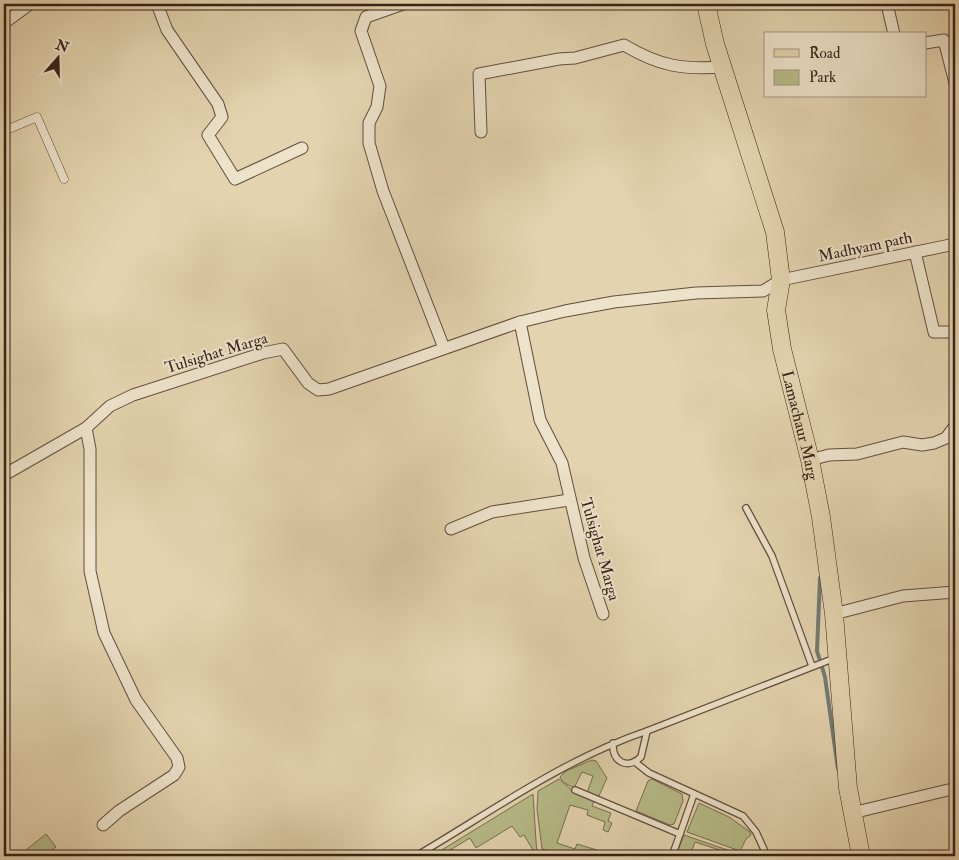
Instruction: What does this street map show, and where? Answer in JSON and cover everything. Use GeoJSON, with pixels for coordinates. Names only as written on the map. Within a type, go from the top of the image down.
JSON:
{"type":"FeatureCollection","features":[{"type":"Feature","properties":{"kind":"main road","name":"Lamachaur Marg"},"geometry":{"type":"LineString","coordinates":[[706,4],[715,44],[724,67],[775,232],[781,280],[776,310],[782,349],[810,460],[834,614],[843,740],[852,813],[861,856]]}},
{"type":"Feature","properties":{"kind":"street"},"geometry":{"type":"LineString","coordinates":[[4,23],[30,4]]}},
{"type":"Feature","properties":{"kind":"street"},"geometry":{"type":"LineString","coordinates":[[157,4],[167,30],[218,104],[222,117],[208,135],[235,178],[302,148]]}},
{"type":"Feature","properties":{"kind":"street"},"geometry":{"type":"LineString","coordinates":[[403,4],[366,17],[361,31],[380,86],[377,108],[369,123],[369,143],[383,191],[444,348]]}},
{"type":"Feature","properties":{"kind":"street"},"geometry":{"type":"LineString","coordinates":[[887,4],[894,32]]}},
{"type":"Feature","properties":{"kind":"street"},"geometry":{"type":"LineString","coordinates":[[926,44],[944,40],[955,83]]}},
{"type":"Feature","properties":{"kind":"street"},"geometry":{"type":"LineString","coordinates":[[481,132],[479,74],[559,59],[575,58],[624,45],[650,60],[669,65],[697,69],[724,67]]}},
{"type":"Feature","properties":{"kind":"street"},"geometry":{"type":"LineString","coordinates":[[4,131],[38,117],[64,179]]}},
{"type":"Feature","properties":{"kind":"street","name":"Madhyam path"},"geometry":{"type":"LineString","coordinates":[[781,280],[955,244]]}},
{"type":"Feature","properties":{"kind":"street"},"geometry":{"type":"LineString","coordinates":[[914,252],[934,332],[955,332]]}},
{"type":"Feature","properties":{"kind":"street","name":"Tulsighat Marga"},"geometry":{"type":"LineString","coordinates":[[4,474],[86,428],[110,406],[133,395],[263,353],[283,349],[308,383],[318,390],[330,389],[520,322],[614,302],[696,293],[763,291],[781,280]]}},
{"type":"Feature","properties":{"kind":"street","name":"Tulsighat Marga"},"geometry":{"type":"LineString","coordinates":[[520,322],[540,420],[562,463],[569,500],[584,558],[603,614]]}},
{"type":"Feature","properties":{"kind":"street"},"geometry":{"type":"LineString","coordinates":[[810,460],[829,455],[857,454],[903,442],[934,443],[946,438],[955,426]]}},
{"type":"Feature","properties":{"kind":"street"},"geometry":{"type":"LineString","coordinates":[[86,428],[90,449],[90,571],[104,633],[136,700],[177,758],[179,767],[174,775],[119,811],[103,825]]}},
{"type":"Feature","properties":{"kind":"street"},"geometry":{"type":"LineString","coordinates":[[451,528],[492,512],[569,500]]}},
{"type":"Feature","properties":{"kind":"street"},"geometry":{"type":"LineString","coordinates":[[834,614],[903,596],[955,592]]}},
{"type":"Feature","properties":{"kind":"street"},"geometry":{"type":"LineString","coordinates":[[852,813],[948,790]]}},
{"type":"Feature","properties":{"kind":"lane"},"geometry":{"type":"LineString","coordinates":[[746,508],[772,556],[812,666]]}},
{"type":"Feature","properties":{"kind":"lane"},"geometry":{"type":"LineString","coordinates":[[416,856],[572,762],[613,744],[837,657]]}},
{"type":"Feature","properties":{"kind":"lane"},"geometry":{"type":"LineString","coordinates":[[613,744],[613,752],[620,762],[626,764],[635,762],[642,755],[647,731]]}},
{"type":"Feature","properties":{"kind":"lane"},"geometry":{"type":"LineString","coordinates":[[635,762],[649,773],[742,816],[756,832],[767,856]]}},
{"type":"Feature","properties":{"kind":"lane"},"geometry":{"type":"LineString","coordinates":[[575,790],[680,834]]}},
{"type":"Feature","properties":{"kind":"lane"},"geometry":{"type":"LineString","coordinates":[[672,856],[694,794]]}},
{"type":"Feature","properties":{"kind":"green space"},"geometry":{"type":"Polygon","coordinates":[[[592,760],[596,761],[607,778],[598,798],[587,793],[593,776],[582,772],[574,788],[563,782],[560,777],[566,771],[592,760]]]}},
{"type":"Feature","properties":{"kind":"green space"},"geometry":{"type":"Polygon","coordinates":[[[559,779],[574,792],[594,801],[592,806],[611,813],[608,821],[612,823],[608,832],[603,830],[605,822],[587,815],[588,810],[570,805],[557,843],[575,849],[577,844],[597,850],[595,854],[569,856],[542,849],[537,809],[538,791],[559,779]]]}},
{"type":"Feature","properties":{"kind":"green space"},"geometry":{"type":"Polygon","coordinates":[[[652,779],[682,794],[683,801],[674,824],[670,825],[636,811],[648,781],[652,779]]]}},
{"type":"Feature","properties":{"kind":"green space"},"geometry":{"type":"Polygon","coordinates":[[[533,794],[537,856],[525,856],[533,850],[524,835],[520,837],[512,826],[476,848],[470,838],[450,850],[452,856],[450,854],[432,856],[533,794]]]}},
{"type":"Feature","properties":{"kind":"green space"},"geometry":{"type":"Polygon","coordinates":[[[699,803],[729,817],[750,832],[751,835],[746,839],[740,851],[687,832],[699,803]]]}},
{"type":"Feature","properties":{"kind":"green space"},"geometry":{"type":"Polygon","coordinates":[[[46,834],[56,847],[44,856],[23,856],[21,854],[46,834]]]}},
{"type":"Feature","properties":{"kind":"green space"},"geometry":{"type":"Polygon","coordinates":[[[684,835],[739,854],[738,856],[695,842],[690,856],[676,856],[684,835]]]}},
{"type":"Feature","properties":{"kind":"waterway"},"geometry":{"type":"LineString","coordinates":[[820,578],[817,651],[825,677],[838,769]]}}]}
